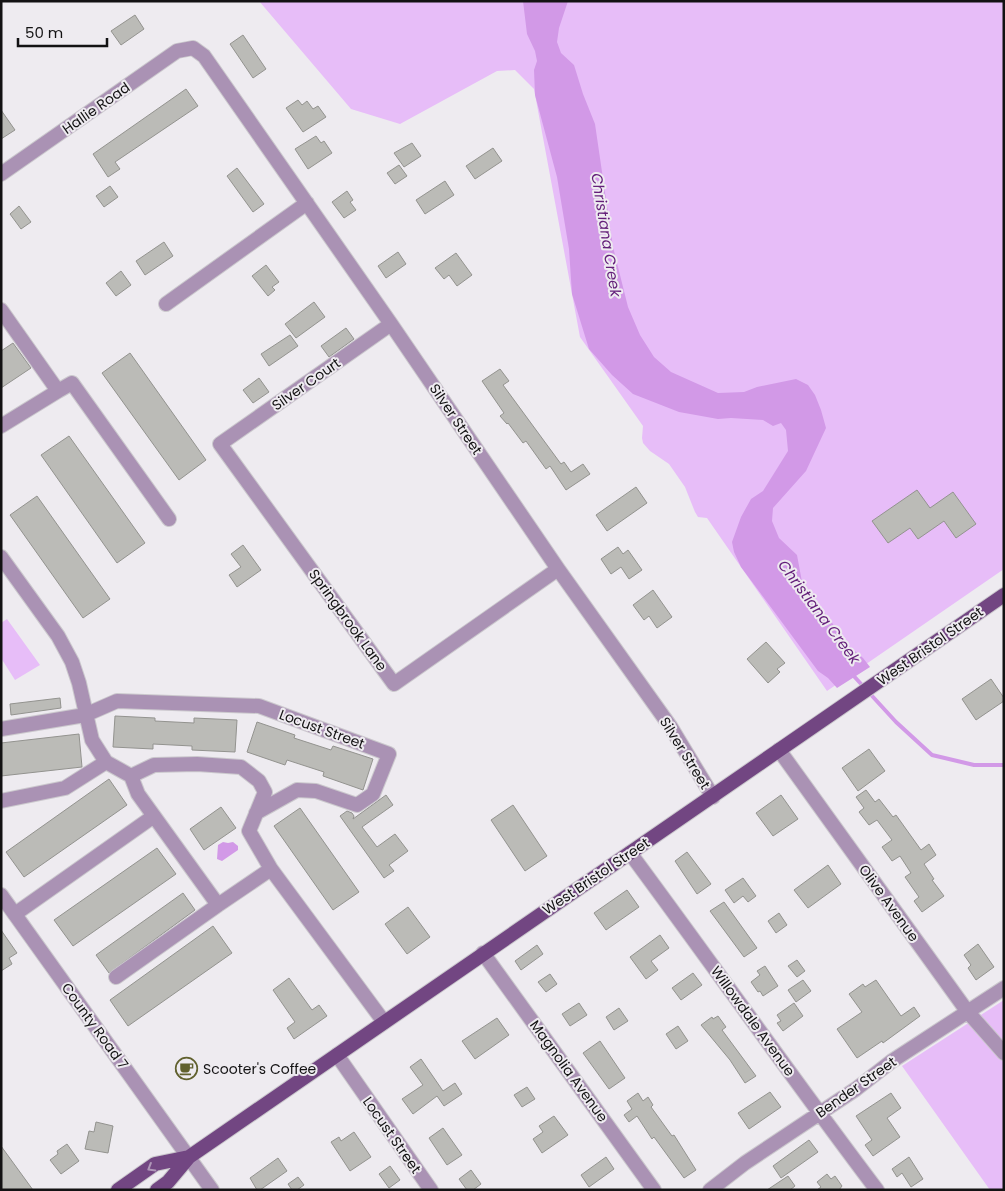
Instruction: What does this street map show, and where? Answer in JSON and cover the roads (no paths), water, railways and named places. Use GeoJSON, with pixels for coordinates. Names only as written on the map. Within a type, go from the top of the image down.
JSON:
{"type":"FeatureCollection","features":[{"type":"Feature","properties":{"kind":"main road","name":"West Bristol Street"},"geometry":{"type":"LineString","coordinates":[[157,1190],[168,1182],[188,1157],[483,952],[1004,596]]}},
{"type":"Feature","properties":{"kind":"main road","name":"West Bristol Street"},"geometry":{"type":"LineString","coordinates":[[118,1190],[155,1164],[188,1157]]}},
{"type":"Feature","properties":{"kind":"street","name":"Hallie Road"},"geometry":{"type":"LineString","coordinates":[[1,174],[177,52],[192,48]]}},
{"type":"Feature","properties":{"kind":"street","name":"Silver Street"},"geometry":{"type":"LineString","coordinates":[[192,48],[204,56],[392,324],[558,569],[670,726],[712,797]]}},
{"type":"Feature","properties":{"kind":"street"},"geometry":{"type":"LineString","coordinates":[[166,304],[307,203]]}},
{"type":"Feature","properties":{"kind":"street"},"geometry":{"type":"LineString","coordinates":[[1,310],[58,391]]}},
{"type":"Feature","properties":{"kind":"street","name":"Silver Court"},"geometry":{"type":"LineString","coordinates":[[220,444],[392,324]]}},
{"type":"Feature","properties":{"kind":"street"},"geometry":{"type":"LineString","coordinates":[[1,426],[72,383],[169,519]]}},
{"type":"Feature","properties":{"kind":"street","name":"Springbrook Lane"},"geometry":{"type":"LineString","coordinates":[[220,444],[394,684],[558,569]]}},
{"type":"Feature","properties":{"kind":"street"},"geometry":{"type":"LineString","coordinates":[[1,557],[58,636],[72,662],[79,682],[92,740],[106,762],[131,776],[138,794],[218,905]]}},
{"type":"Feature","properties":{"kind":"street","name":"Locust Street"},"geometry":{"type":"LineString","coordinates":[[1,729],[86,715],[117,700],[260,706],[389,754],[373,794],[356,805],[316,791],[297,790],[256,813]]}},
{"type":"Feature","properties":{"kind":"street","name":"Olive Avenue"},"geometry":{"type":"LineString","coordinates":[[779,750],[967,1011],[1004,1053]]}},
{"type":"Feature","properties":{"kind":"street"},"geometry":{"type":"LineString","coordinates":[[1,801],[65,788],[106,762]]}},
{"type":"Feature","properties":{"kind":"street"},"geometry":{"type":"LineString","coordinates":[[131,776],[154,765],[197,764],[241,767],[259,781],[265,792],[249,831],[271,869],[384,1022]]}},
{"type":"Feature","properties":{"kind":"street"},"geometry":{"type":"LineString","coordinates":[[15,914],[154,816]]}},
{"type":"Feature","properties":{"kind":"street","name":"Willowdale Avenue"},"geometry":{"type":"LineString","coordinates":[[630,853],[877,1190]]}},
{"type":"Feature","properties":{"kind":"street"},"geometry":{"type":"LineString","coordinates":[[116,977],[271,869]]}},
{"type":"Feature","properties":{"kind":"street","name":"County Road 7"},"geometry":{"type":"LineString","coordinates":[[1,895],[212,1190]]}},
{"type":"Feature","properties":{"kind":"street","name":"Magnolia Avenue"},"geometry":{"type":"LineString","coordinates":[[483,952],[654,1190]]}},
{"type":"Feature","properties":{"kind":"street","name":"Bender Street"},"geometry":{"type":"LineString","coordinates":[[710,1190],[856,1089],[892,1061],[1004,988]]}},
{"type":"Feature","properties":{"kind":"street","name":"Locust Street"},"geometry":{"type":"LineString","coordinates":[[337,1055],[431,1190]]}},
{"type":"Feature","properties":{"kind":"water"},"geometry":{"type":"Polygon","coordinates":[[[523,1],[568,1],[559,28],[557,42],[561,53],[574,65],[595,124],[613,247],[628,307],[640,335],[654,357],[671,372],[718,393],[744,392],[757,387],[796,379],[808,385],[815,395],[826,428],[806,471],[773,508],[772,521],[779,538],[797,555],[802,582],[849,646],[870,667],[837,688],[818,671],[741,567],[734,552],[732,542],[741,517],[751,499],[763,491],[788,451],[786,430],[781,423],[773,426],[763,420],[718,419],[679,412],[633,394],[612,375],[589,349],[572,294],[569,249],[557,177],[535,95],[534,70],[537,61],[535,51],[527,34],[523,1]]]}},
{"type":"Feature","properties":{"kind":"water"},"geometry":{"type":"Polygon","coordinates":[[[223,842],[233,842],[238,846],[238,850],[222,861],[217,859],[218,845],[223,842]]]}},
{"type":"Feature","properties":{"kind":"waterway","name":"Christiana Creek"},"geometry":{"type":"LineString","coordinates":[[851,673],[896,722],[932,755],[974,765],[1004,765]]}},
{"type":"Feature","properties":{"kind":"place","name":"Scooter's Coffee"},"geometry":{"type":"Point","coordinates":[187,1069]}}]}
